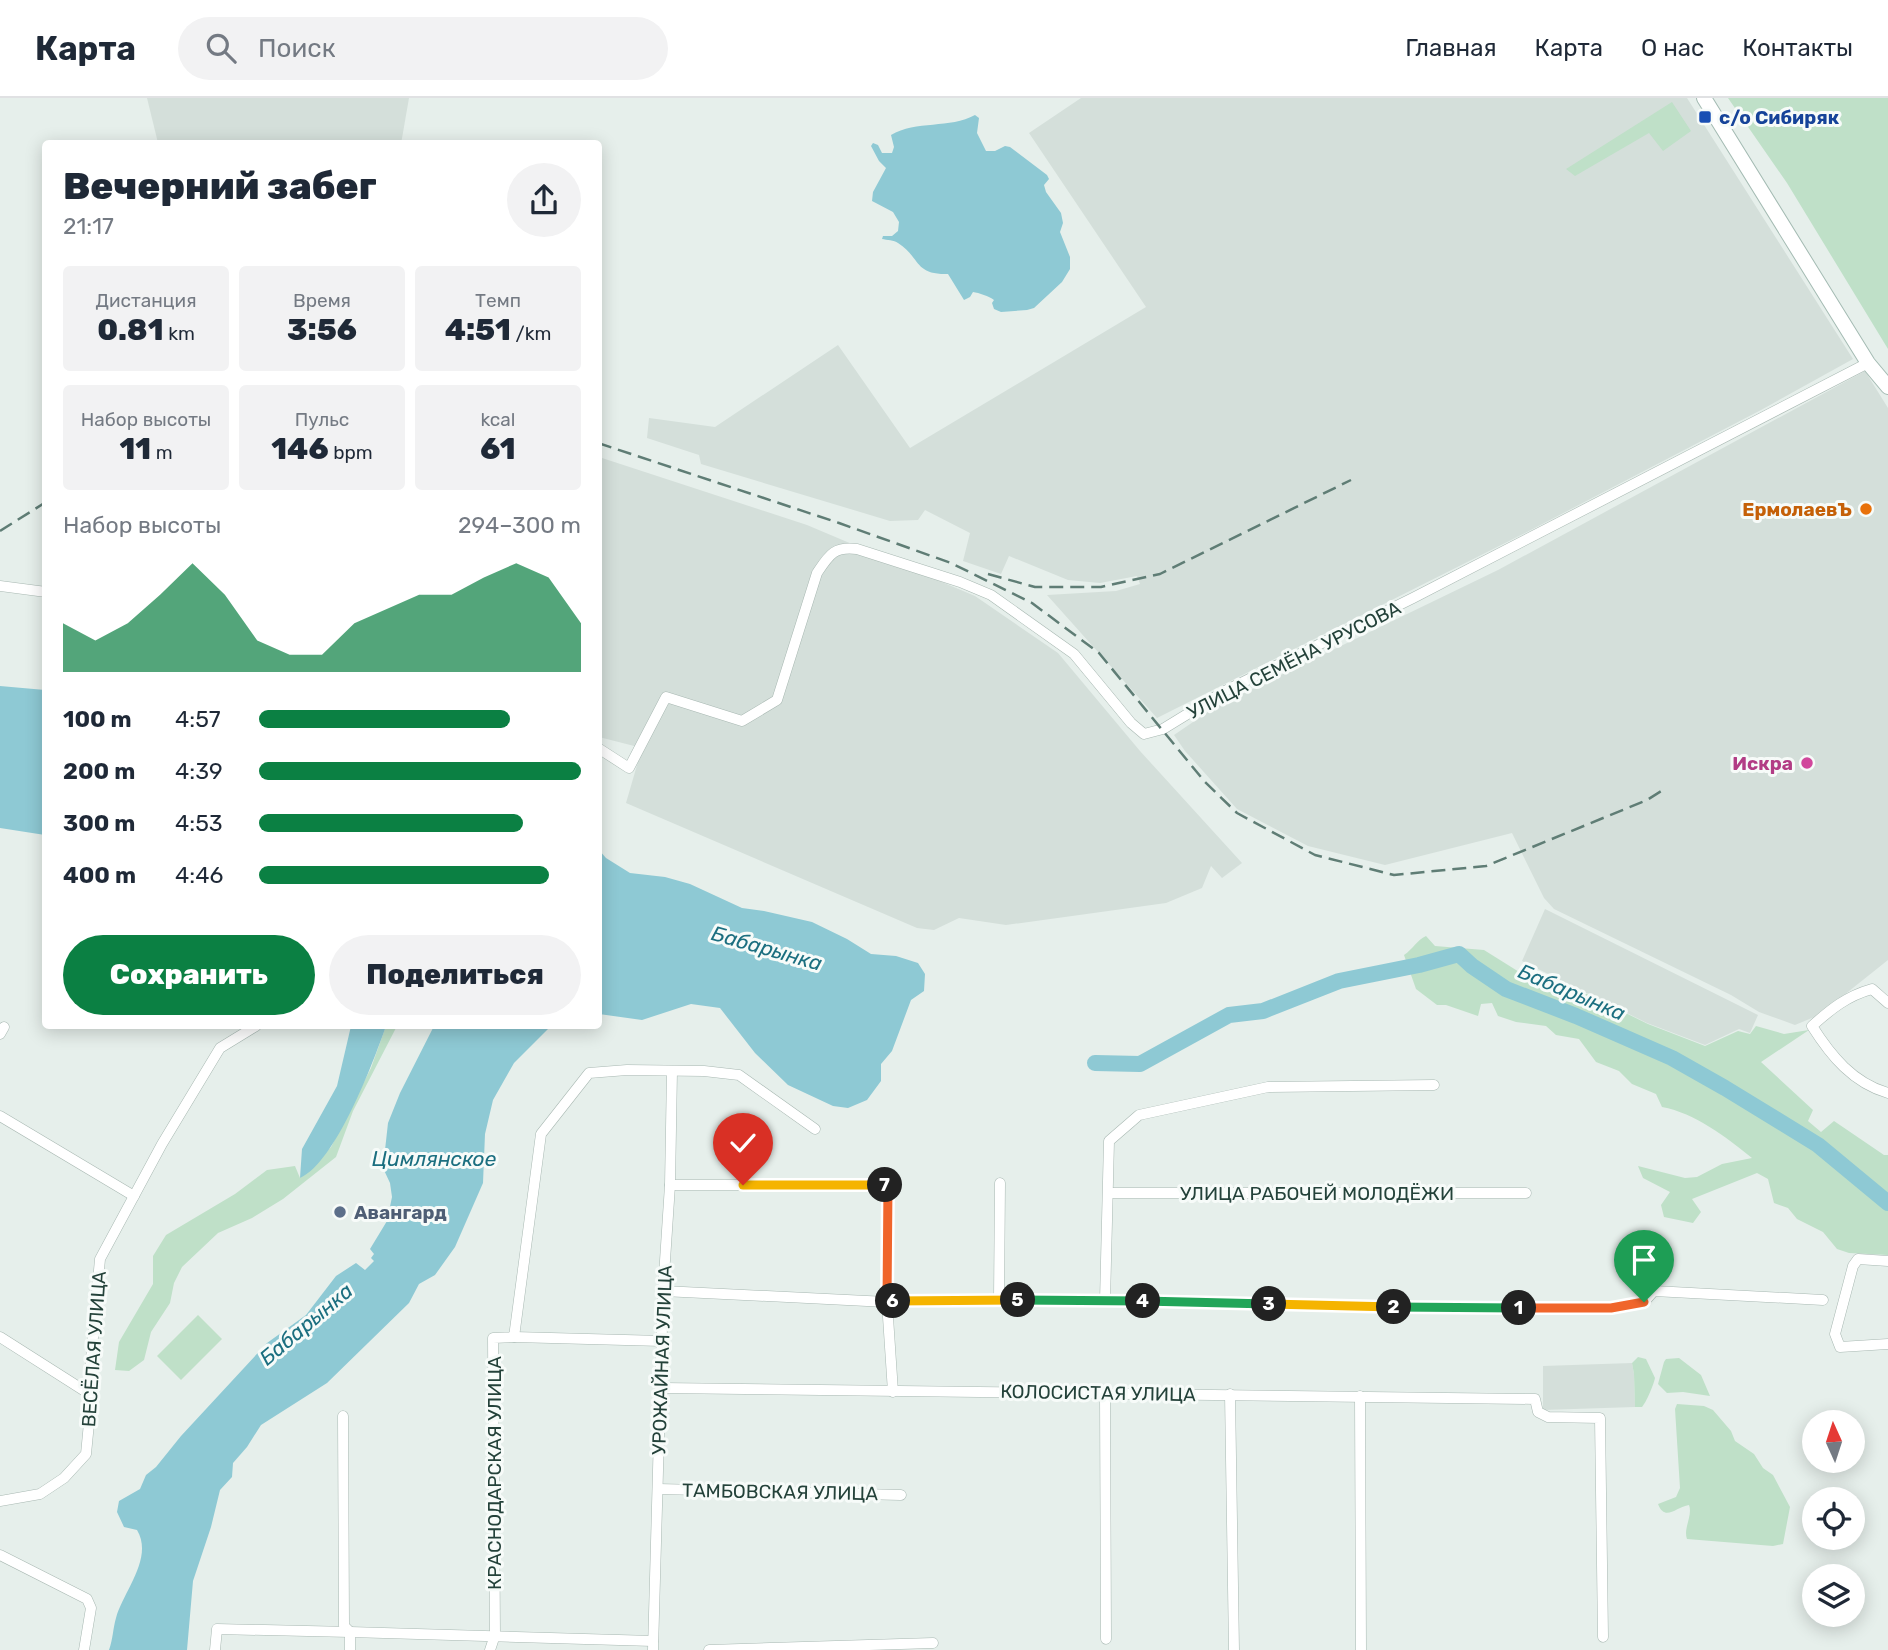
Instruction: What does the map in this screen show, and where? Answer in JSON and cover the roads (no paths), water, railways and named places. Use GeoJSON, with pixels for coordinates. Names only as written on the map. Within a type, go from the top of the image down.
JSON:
{"type":"FeatureCollection","features":[{"type":"Feature","properties":{"kind":"street"},"geometry":{"type":"LineString","coordinates":[[1704,98],[1868,363],[1888,387]]}},
{"type":"Feature","properties":{"kind":"street","name":"УЛИЦА СЕМЁНА УРУСОВА"},"geometry":{"type":"LineString","coordinates":[[602,751],[629,768],[666,697],[742,721],[777,700],[817,573],[828,557],[843,547],[857,549],[991,595],[1074,654],[1131,723],[1144,734],[1163,729],[1225,691],[1413,598],[1868,363]]}},
{"type":"Feature","properties":{"kind":"street"},"geometry":{"type":"LineString","coordinates":[[0,586],[42,591]]}},
{"type":"Feature","properties":{"kind":"street"},"geometry":{"type":"LineString","coordinates":[[1888,1003],[1872,989],[1852,994],[1812,1026],[1829,1053],[1852,1075],[1888,1093]]}},
{"type":"Feature","properties":{"kind":"street","name":"ВЕСЁЛАЯ УЛИЦА"},"geometry":{"type":"LineString","coordinates":[[0,1502],[40,1494],[64,1478],[86,1454],[88,1393],[100,1259],[162,1144],[220,1048],[251,1029]]}},
{"type":"Feature","properties":{"kind":"street","name":"КРАСНОДАРСКАЯ УЛИЦА"},"geometry":{"type":"LineString","coordinates":[[491,1650],[495,1635],[493,1338],[514,1337],[541,1134],[589,1073],[672,1070],[739,1075],[815,1129]]}},
{"type":"Feature","properties":{"kind":"street","name":"УРОЖАЙНАЯ УЛИЦА"},"geometry":{"type":"LineString","coordinates":[[653,1645],[672,1070]]}},
{"type":"Feature","properties":{"kind":"street"},"geometry":{"type":"LineString","coordinates":[[1105,1301],[1109,1141],[1139,1115],[1268,1087],[1434,1085]]}},
{"type":"Feature","properties":{"kind":"street"},"geometry":{"type":"LineString","coordinates":[[0,1116],[134,1196]]}},
{"type":"Feature","properties":{"kind":"street"},"geometry":{"type":"LineString","coordinates":[[999,1299],[1000,1183]]}},
{"type":"Feature","properties":{"kind":"street"},"geometry":{"type":"LineString","coordinates":[[670,1185],[888,1185],[887,1301],[892,1392]]}},
{"type":"Feature","properties":{"kind":"street","name":"УЛИЦА РАБОЧЕЙ МОЛОДЁЖИ"},"geometry":{"type":"LineString","coordinates":[[1109,1193],[1526,1193]]}},
{"type":"Feature","properties":{"kind":"street"},"geometry":{"type":"LineString","coordinates":[[1888,1261],[1858,1259],[1853,1266],[1835,1334],[1840,1347],[1888,1345]]}},
{"type":"Feature","properties":{"kind":"street"},"geometry":{"type":"LineString","coordinates":[[663,1291],[887,1301],[999,1299],[1430,1308],[1611,1308],[1644,1302],[1654,1291],[1823,1300]]}},
{"type":"Feature","properties":{"kind":"street"},"geometry":{"type":"LineString","coordinates":[[0,1337],[88,1393]]}},
{"type":"Feature","properties":{"kind":"street"},"geometry":{"type":"LineString","coordinates":[[514,1337],[662,1341]]}},
{"type":"Feature","properties":{"kind":"street","name":"КОЛОСИСТАЯ УЛИЦА"},"geometry":{"type":"LineString","coordinates":[[662,1388],[1535,1399],[1538,1412],[1548,1417],[1600,1418],[1603,1637]]}},
{"type":"Feature","properties":{"kind":"street"},"geometry":{"type":"LineString","coordinates":[[1105,1394],[1106,1639]]}},
{"type":"Feature","properties":{"kind":"street"},"geometry":{"type":"LineString","coordinates":[[1230,1394],[1234,1650]]}},
{"type":"Feature","properties":{"kind":"street"},"geometry":{"type":"LineString","coordinates":[[1360,1396],[1361,1650]]}},
{"type":"Feature","properties":{"kind":"street"},"geometry":{"type":"LineString","coordinates":[[343,1416],[344,1626],[350,1632],[350,1650]]}},
{"type":"Feature","properties":{"kind":"street","name":"ТАМБОВСКАЯ УЛИЦА"},"geometry":{"type":"LineString","coordinates":[[659,1489],[901,1495]]}},
{"type":"Feature","properties":{"kind":"street"},"geometry":{"type":"LineString","coordinates":[[0,1555],[87,1599],[91,1608],[84,1650]]}},
{"type":"Feature","properties":{"kind":"street"},"geometry":{"type":"LineString","coordinates":[[215,1650],[217,1629],[495,1635],[653,1645]]}},
{"type":"Feature","properties":{"kind":"street"},"geometry":{"type":"LineString","coordinates":[[709,1650],[933,1643]]}},
{"type":"Feature","properties":{"kind":"water"},"geometry":{"type":"Polygon","coordinates":[[[975,115],[979,118],[977,133],[986,151],[1010,147],[1047,175],[1049,179],[1044,185],[1046,192],[1061,213],[1063,223],[1060,232],[1070,257],[1070,269],[1062,282],[1034,308],[1001,312],[994,309],[994,300],[973,292],[964,300],[948,274],[937,274],[923,269],[898,243],[882,239],[883,236],[892,236],[898,231],[899,222],[893,212],[872,201],[873,192],[886,168],[871,146],[873,143],[878,145],[882,153],[892,153],[894,147],[891,135],[901,130],[955,122],[975,115]]]}},
{"type":"Feature","properties":{"kind":"water"},"geometry":{"type":"Polygon","coordinates":[[[0,686],[42,690],[42,835],[0,828],[0,686]]]}},
{"type":"Feature","properties":{"kind":"water"},"geometry":{"type":"Polygon","coordinates":[[[602,853],[630,873],[665,877],[690,884],[742,908],[812,922],[871,954],[896,956],[918,963],[925,974],[924,991],[911,1000],[892,1051],[881,1064],[881,1081],[867,1100],[848,1108],[833,1106],[788,1085],[755,1053],[720,1008],[691,1004],[642,1020],[602,1014],[602,853]]]}},
{"type":"Feature","properties":{"kind":"water","name":"Цимлянское"},"geometry":{"type":"Polygon","coordinates":[[[350,1029],[385,1029],[363,1086],[340,1133],[327,1153],[300,1178],[302,1149],[337,1086],[350,1029]]]}},
{"type":"Feature","properties":{"kind":"water","name":"Цимлянское"},"geometry":{"type":"Polygon","coordinates":[[[432,1029],[548,1029],[514,1063],[493,1100],[485,1134],[483,1183],[455,1247],[435,1275],[419,1284],[409,1303],[327,1383],[261,1425],[233,1463],[232,1477],[220,1490],[193,1581],[187,1650],[109,1650],[116,1618],[136,1575],[142,1552],[137,1530],[124,1527],[117,1512],[119,1501],[140,1489],[146,1475],[181,1436],[267,1343],[306,1315],[336,1276],[356,1263],[365,1270],[374,1261],[371,1258],[374,1254],[370,1249],[387,1221],[392,1197],[390,1183],[383,1168],[388,1123],[432,1029]]]}},
{"type":"Feature","properties":{"kind":"waterway","name":"Бабарынка"},"geometry":{"type":"LineString","coordinates":[[1095,1063],[1140,1064],[1229,1015],[1263,1011],[1339,981],[1459,954],[1506,989],[1672,1058],[1725,1088],[1818,1145],[1888,1203]]}},
{"type":"Feature","properties":{"kind":"railway"},"geometry":{"type":"LineString","coordinates":[[602,444],[951,563],[1032,603],[1099,653],[1205,782],[1237,813],[1315,855],[1394,875],[1486,866],[1647,800],[1663,790]]}},
{"type":"Feature","properties":{"kind":"railway"},"geometry":{"type":"LineString","coordinates":[[988,574],[1035,587],[1101,587],[1160,574],[1351,480]]}},
{"type":"Feature","properties":{"kind":"railway"},"geometry":{"type":"LineString","coordinates":[[0,531],[42,505]]}},
{"type":"Feature","properties":{"kind":"place","name":"с/о Сибиряк"},"geometry":{"type":"Point","coordinates":[1705,117]}},
{"type":"Feature","properties":{"kind":"place","name":"ЕрмолаевЪ"},"geometry":{"type":"Point","coordinates":[1866,509]}},
{"type":"Feature","properties":{"kind":"place","name":"Искра"},"geometry":{"type":"Point","coordinates":[1807,763]}},
{"type":"Feature","properties":{"kind":"place","name":"Авангард"},"geometry":{"type":"Point","coordinates":[340,1212]}}]}
